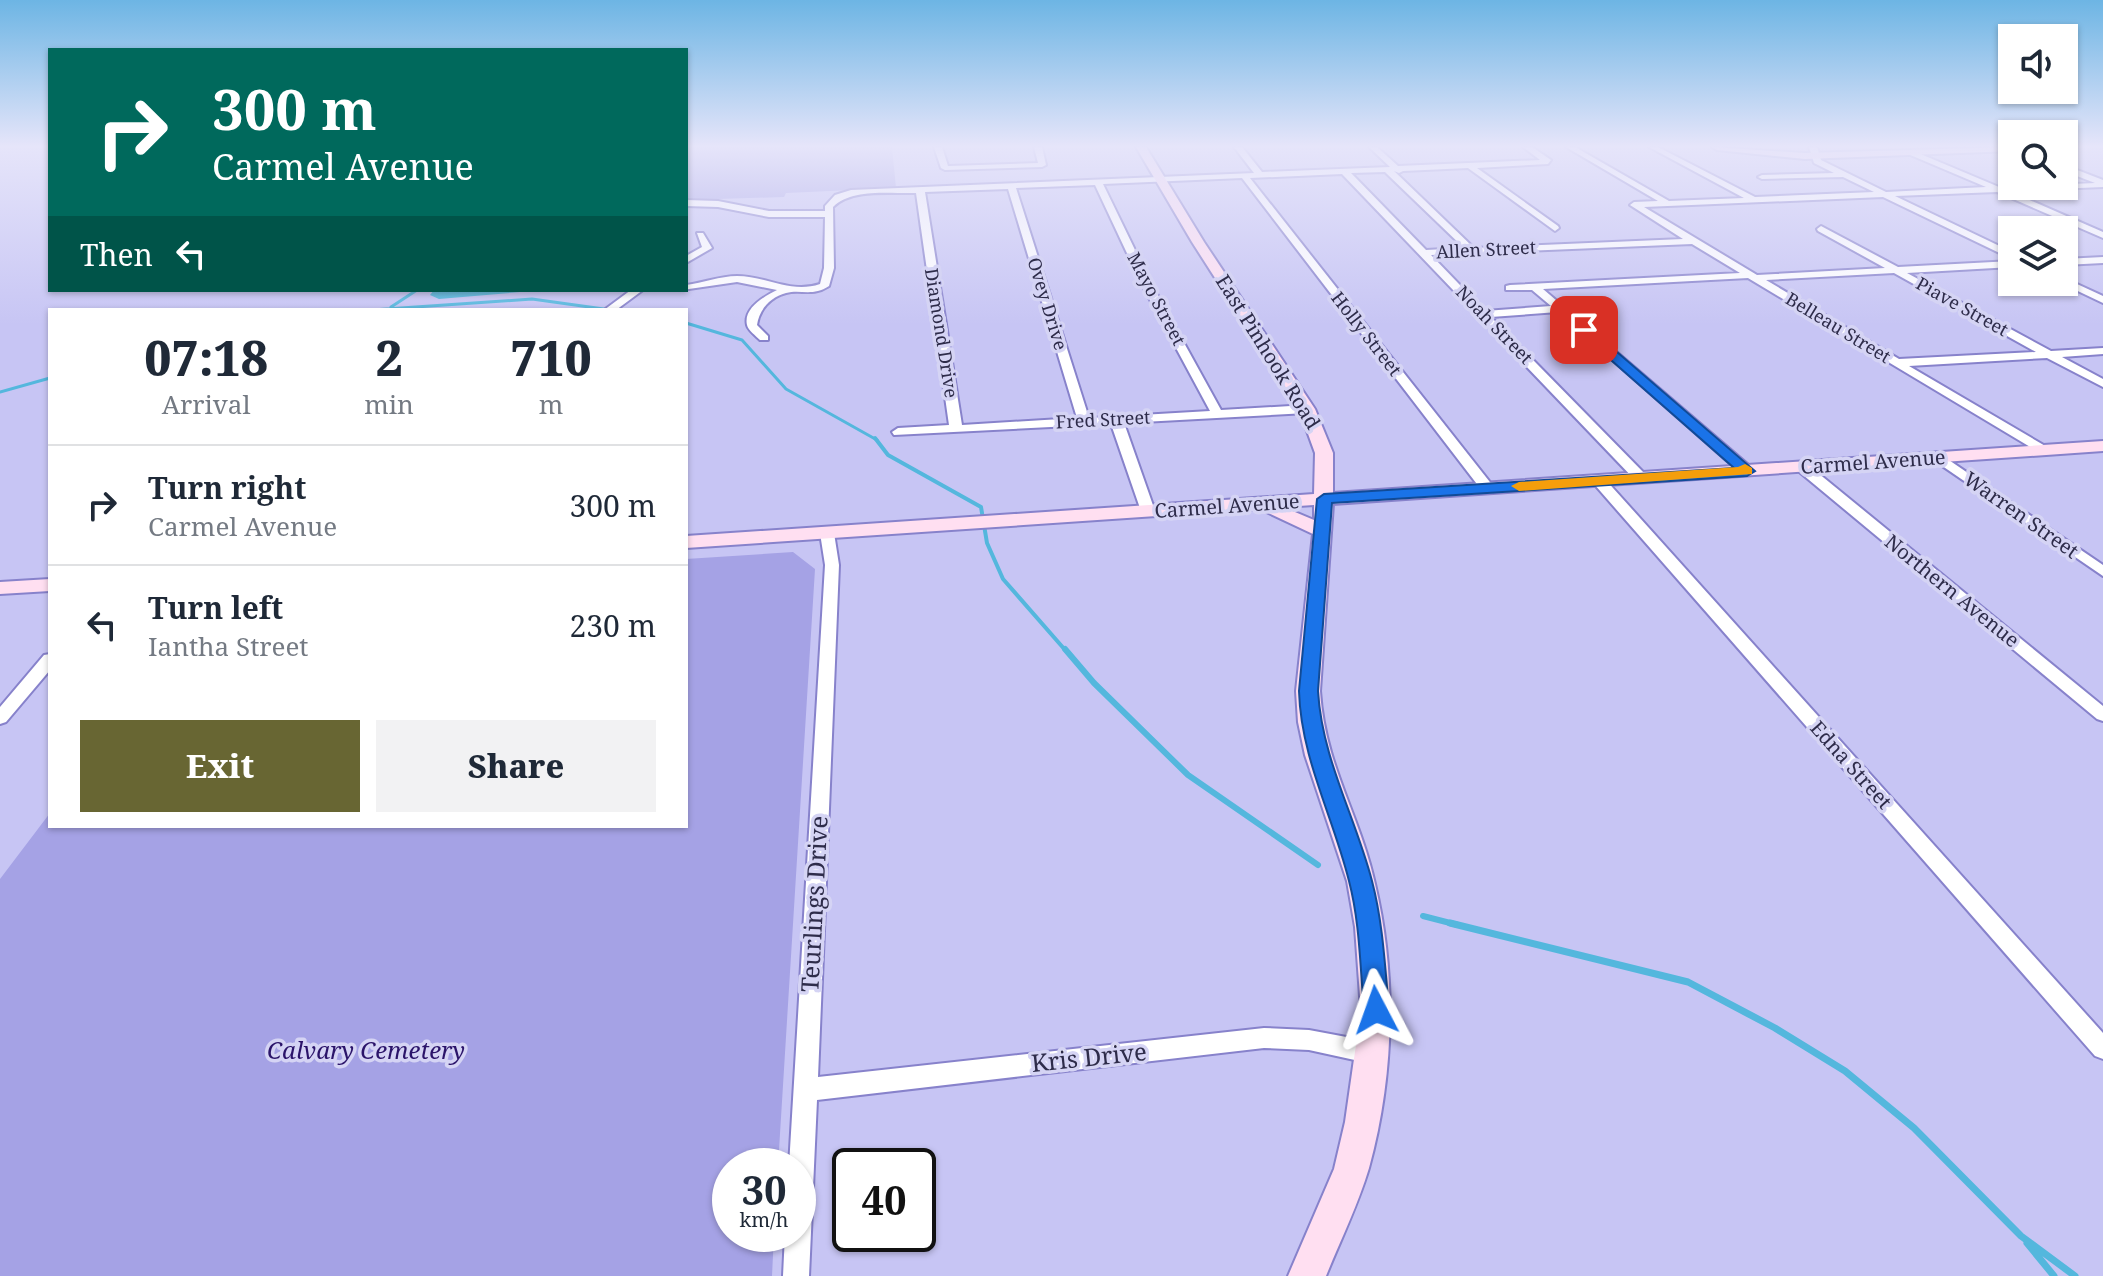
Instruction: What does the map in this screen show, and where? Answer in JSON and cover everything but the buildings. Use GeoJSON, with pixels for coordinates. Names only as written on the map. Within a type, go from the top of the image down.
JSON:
{"type":"FeatureCollection","features":[{"type":"Feature","properties":{"kind":"main road","name":"East Pinhook Road"},"geometry":{"type":"LineString","coordinates":[[1178,207],[1307,409],[1321,440],[1325,465],[1323,531],[1308,691],[1310,722],[1317,755],[1354,857],[1367,912],[1376,1010],[1373,1053],[1351,1170],[1307,1276]]}},
{"type":"Feature","properties":{"kind":"main road","name":"Carmel Avenue"},"geometry":{"type":"LineString","coordinates":[[688,542],[2103,446]]}},
{"type":"Feature","properties":{"kind":"main road"},"geometry":{"type":"LineString","coordinates":[[1325,465],[1345,481],[1384,494]]}},
{"type":"Feature","properties":{"kind":"main road"},"geometry":{"type":"LineString","coordinates":[[1256,504],[1294,516],[1323,531]]}},
{"type":"Feature","properties":{"kind":"main road"},"geometry":{"type":"LineString","coordinates":[[0,588],[48,585]]}},
{"type":"Feature","properties":{"kind":"street"},"geometry":{"type":"LineString","coordinates":[[729,207],[769,214],[828,214]]}},
{"type":"Feature","properties":{"kind":"street"},"geometry":{"type":"LineString","coordinates":[[688,288],[738,279],[784,290],[813,290],[828,281],[829,207]]}},
{"type":"Feature","properties":{"kind":"street","name":"Diamond Drive"},"geometry":{"type":"LineString","coordinates":[[923,207],[956,429]]}},
{"type":"Feature","properties":{"kind":"street","name":"Ovey Drive"},"geometry":{"type":"LineString","coordinates":[[1017,207],[1084,421]]}},
{"type":"Feature","properties":{"kind":"street","name":"Mayo Street"},"geometry":{"type":"LineString","coordinates":[[1110,207],[1146,283],[1217,413]]}},
{"type":"Feature","properties":{"kind":"street","name":"Holly Street"},"geometry":{"type":"LineString","coordinates":[[1268,207],[1488,489]]}},
{"type":"Feature","properties":{"kind":"street","name":"Noah Street"},"geometry":{"type":"LineString","coordinates":[[1379,207],[1641,478]]}},
{"type":"Feature","properties":{"kind":"street"},"geometry":{"type":"LineString","coordinates":[[1429,207],[1472,251]]}},
{"type":"Feature","properties":{"kind":"street"},"geometry":{"type":"LineString","coordinates":[[1525,207],[1555,228]]}},
{"type":"Feature","properties":{"kind":"street","name":"Belleau Street"},"geometry":{"type":"LineString","coordinates":[[1636,207],[2042,450]]}},
{"type":"Feature","properties":{"kind":"street"},"geometry":{"type":"LineString","coordinates":[[1908,207],[1998,249]]}},
{"type":"Feature","properties":{"kind":"street"},"geometry":{"type":"LineString","coordinates":[[2037,207],[2103,235]]}},
{"type":"Feature","properties":{"kind":"street","name":"Piave Street"},"geometry":{"type":"LineString","coordinates":[[1821,229],[2103,384]]}},
{"type":"Feature","properties":{"kind":"street"},"geometry":{"type":"LineString","coordinates":[[688,259],[707,248],[700,235]]}},
{"type":"Feature","properties":{"kind":"street","name":"Allen Street"},"geometry":{"type":"LineString","coordinates":[[1424,253],[1692,241]]}},
{"type":"Feature","properties":{"kind":"street"},"geometry":{"type":"LineString","coordinates":[[2078,261],[2103,260]]}},
{"type":"Feature","properties":{"kind":"street"},"geometry":{"type":"LineString","coordinates":[[1510,288],[1998,265]]}},
{"type":"Feature","properties":{"kind":"street"},"geometry":{"type":"LineString","coordinates":[[1535,287],[1747,471]]}},
{"type":"Feature","properties":{"kind":"street"},"geometry":{"type":"LineString","coordinates":[[2078,288],[2103,300]]}},
{"type":"Feature","properties":{"kind":"street"},"geometry":{"type":"LineString","coordinates":[[764,338],[752,326],[753,312],[764,301],[784,290]]}},
{"type":"Feature","properties":{"kind":"street"},"geometry":{"type":"LineString","coordinates":[[612,308],[635,292]]}},
{"type":"Feature","properties":{"kind":"street"},"geometry":{"type":"LineString","coordinates":[[1483,314],[1560,309]]}},
{"type":"Feature","properties":{"kind":"street"},"geometry":{"type":"LineString","coordinates":[[1895,363],[2103,351]]}},
{"type":"Feature","properties":{"kind":"street","name":"Fred Street"},"geometry":{"type":"LineString","coordinates":[[898,432],[1307,409]]}},
{"type":"Feature","properties":{"kind":"street"},"geometry":{"type":"LineString","coordinates":[[1116,419],[1148,511]]}},
{"type":"Feature","properties":{"kind":"street","name":"Warren Street"},"geometry":{"type":"LineString","coordinates":[[1940,458],[2103,572]]}},
{"type":"Feature","properties":{"kind":"street","name":"Northern Avenue"},"geometry":{"type":"LineString","coordinates":[[1802,467],[2103,715]]}},
{"type":"Feature","properties":{"kind":"street","name":"Edna Street"},"geometry":{"type":"LineString","coordinates":[[1599,481],[2102,1046]]}},
{"type":"Feature","properties":{"kind":"street","name":"Teurlings Drive"},"geometry":{"type":"LineString","coordinates":[[796,1276],[832,565],[827,533]]}},
{"type":"Feature","properties":{"kind":"street"},"geometry":{"type":"LineString","coordinates":[[0,718],[48,661]]}},
{"type":"Feature","properties":{"kind":"street","name":"Kris Drive"},"geometry":{"type":"LineString","coordinates":[[805,1090],[1264,1038],[1309,1040],[1373,1053]]}},
{"type":"Feature","properties":{"kind":"green space","name":"Calvary Cemetery"},"geometry":{"type":"Polygon","coordinates":[[[793,552],[815,569],[779,1148],[712,1148],[712,1252],[773,1252],[772,1276],[0,1276],[0,879],[48,816],[48,828],[688,828],[688,559],[793,552]]]}},
{"type":"Feature","properties":{"kind":"water"},"geometry":{"type":"Polygon","coordinates":[[[432,292],[521,292],[439,299],[430,295],[432,292]]]}},
{"type":"Feature","properties":{"kind":"waterway"},"geometry":{"type":"LineString","coordinates":[[391,307],[414,292]]}},
{"type":"Feature","properties":{"kind":"waterway"},"geometry":{"type":"LineString","coordinates":[[401,308],[532,299],[597,308]]}},
{"type":"Feature","properties":{"kind":"waterway"},"geometry":{"type":"LineString","coordinates":[[688,324],[742,340],[786,389],[876,440]]}},
{"type":"Feature","properties":{"kind":"waterway"},"geometry":{"type":"LineString","coordinates":[[0,392],[48,379]]}},
{"type":"Feature","properties":{"kind":"waterway"},"geometry":{"type":"LineString","coordinates":[[876,440],[888,455],[981,507],[987,543],[1003,579],[1066,651]]}},
{"type":"Feature","properties":{"kind":"waterway"},"geometry":{"type":"LineString","coordinates":[[1065,649],[1094,683],[1188,775],[1318,865]]}},
{"type":"Feature","properties":{"kind":"waterway"},"geometry":{"type":"LineString","coordinates":[[1423,916],[1456,925]]}},
{"type":"Feature","properties":{"kind":"waterway"},"geometry":{"type":"LineString","coordinates":[[1450,923],[1456,925]]}},
{"type":"Feature","properties":{"kind":"waterway"},"geometry":{"type":"LineString","coordinates":[[1456,925],[1688,982],[1775,1028],[1845,1071],[1914,1128],[2021,1236],[2075,1276]]}},
{"type":"Feature","properties":{"kind":"waterway"},"geometry":{"type":"LineString","coordinates":[[2027,1243],[2054,1276]]}},
{"type":"Feature","properties":{"kind":"slow traffic"},"geometry":{"type":"LineString","coordinates":[[1519,486],[1747,471],[1745,469]]}},
{"type":"Feature","properties":{"kind":"route"},"geometry":{"type":"LineString","coordinates":[[1376,1010],[1374,967],[1361,881],[1317,755],[1310,722],[1308,691],[1324,499],[1747,471],[1584,330]]}}]}
